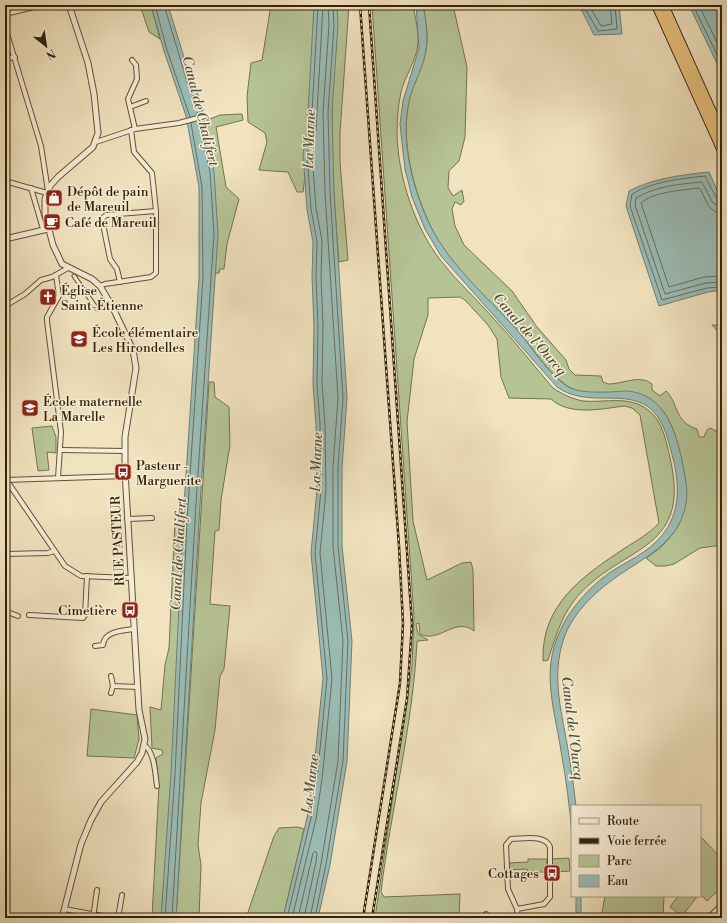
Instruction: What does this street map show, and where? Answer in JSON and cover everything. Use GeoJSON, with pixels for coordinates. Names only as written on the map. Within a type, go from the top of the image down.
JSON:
{"type":"FeatureCollection","features":[{"type":"Feature","properties":{"kind":"highway"},"geometry":{"type":"LineString","coordinates":[[656,5],[722,151]]}},
{"type":"Feature","properties":{"kind":"highway"},"geometry":{"type":"LineString","coordinates":[[664,5],[722,134]]}},
{"type":"Feature","properties":{"kind":"street"},"geometry":{"type":"LineString","coordinates":[[5,14],[42,5]]}},
{"type":"Feature","properties":{"kind":"street"},"geometry":{"type":"LineString","coordinates":[[69,5],[88,63],[97,123],[96,142]]}},
{"type":"Feature","properties":{"kind":"street"},"geometry":{"type":"LineString","coordinates":[[5,27],[41,146],[47,192],[44,205],[46,229]]}},
{"type":"Feature","properties":{"kind":"street"},"geometry":{"type":"LineString","coordinates":[[5,59],[15,57]]}},
{"type":"Feature","properties":{"kind":"street"},"geometry":{"type":"LineString","coordinates":[[31,188],[46,229],[60,260],[68,268],[92,279],[100,286],[154,276],[156,273],[156,211],[152,173],[134,152],[133,130],[128,99],[137,78],[138,68],[132,60]]}},
{"type":"Feature","properties":{"kind":"street"},"geometry":{"type":"LineString","coordinates":[[130,107],[146,101]]}},
{"type":"Feature","properties":{"kind":"street"},"geometry":{"type":"LineString","coordinates":[[47,192],[58,177],[88,152],[96,142],[133,130],[182,122],[205,116]]}},
{"type":"Feature","properties":{"kind":"street"},"geometry":{"type":"LineString","coordinates":[[5,181],[47,192]]}},
{"type":"Feature","properties":{"kind":"street"},"geometry":{"type":"LineString","coordinates":[[120,282],[117,269],[110,259],[102,219],[106,215],[156,211]]}},
{"type":"Feature","properties":{"kind":"street"},"geometry":{"type":"LineString","coordinates":[[5,239],[46,229]]}},
{"type":"Feature","properties":{"kind":"street"},"geometry":{"type":"LineString","coordinates":[[5,306],[28,291],[41,280],[56,275],[68,268]]}},
{"type":"Feature","properties":{"kind":"street"},"geometry":{"type":"LineString","coordinates":[[56,275],[59,296],[47,316],[47,322],[60,423],[61,450],[58,478]]}},
{"type":"Feature","properties":{"kind":"street"},"geometry":{"type":"LineString","coordinates":[[74,276],[98,309],[112,306]]}},
{"type":"Feature","properties":{"kind":"street","name":"RUE PASTEUR"},"geometry":{"type":"LineString","coordinates":[[100,286],[130,341],[136,368],[125,437],[125,476],[139,710],[144,745]]}},
{"type":"Feature","properties":{"kind":"street"},"geometry":{"type":"LineString","coordinates":[[61,450],[125,451]]}},
{"type":"Feature","properties":{"kind":"street"},"geometry":{"type":"LineString","coordinates":[[5,479],[125,476]]}},
{"type":"Feature","properties":{"kind":"street"},"geometry":{"type":"LineString","coordinates":[[5,479],[65,566],[80,576],[130,578]]}},
{"type":"Feature","properties":{"kind":"street"},"geometry":{"type":"LineString","coordinates":[[127,519],[152,518]]}},
{"type":"Feature","properties":{"kind":"street"},"geometry":{"type":"LineString","coordinates":[[5,554],[48,553],[54,551]]}},
{"type":"Feature","properties":{"kind":"street"},"geometry":{"type":"LineString","coordinates":[[29,615],[83,618],[85,615],[87,576]]}},
{"type":"Feature","properties":{"kind":"street"},"geometry":{"type":"LineString","coordinates":[[5,614],[10,613],[18,616]]}},
{"type":"Feature","properties":{"kind":"street"},"geometry":{"type":"LineString","coordinates":[[95,646],[103,645],[104,639],[108,635],[134,629]]}},
{"type":"Feature","properties":{"kind":"street"},"geometry":{"type":"LineString","coordinates":[[111,676],[113,686],[111,693]]}},
{"type":"Feature","properties":{"kind":"street"},"geometry":{"type":"LineString","coordinates":[[113,686],[138,687]]}},
{"type":"Feature","properties":{"kind":"street"},"geometry":{"type":"LineString","coordinates":[[62,918],[84,835],[96,810],[113,788],[137,762],[144,745],[148,748],[152,758],[157,786]]}},
{"type":"Feature","properties":{"kind":"street"},"geometry":{"type":"LineString","coordinates":[[517,909],[544,904],[550,897],[550,847],[548,842],[543,839],[511,839],[506,845],[508,889],[517,909],[518,918]]}},
{"type":"Feature","properties":{"kind":"street"},"geometry":{"type":"LineString","coordinates":[[93,916],[97,890]]}},
{"type":"Feature","properties":{"kind":"street"},"geometry":{"type":"LineString","coordinates":[[118,918],[122,895]]}},
{"type":"Feature","properties":{"kind":"street"},"geometry":{"type":"LineString","coordinates":[[709,918],[722,905]]}},
{"type":"Feature","properties":{"kind":"street"},"geometry":{"type":"LineString","coordinates":[[64,909],[93,916],[114,918]]}},
{"type":"Feature","properties":{"kind":"green space"},"geometry":{"type":"Polygon","coordinates":[[[140,5],[151,5],[160,39],[149,32],[140,5]]]}},
{"type":"Feature","properties":{"kind":"green space"},"geometry":{"type":"Polygon","coordinates":[[[271,5],[314,5],[315,60],[310,137],[303,192],[297,192],[288,172],[259,170],[267,142],[265,133],[248,122],[247,96],[251,63],[262,60],[271,5]]]}},
{"type":"Feature","properties":{"kind":"green space"},"geometry":{"type":"Polygon","coordinates":[[[337,5],[349,5],[340,133],[340,162],[348,260],[339,262],[332,150],[332,99],[337,32],[337,5]]]}},
{"type":"Feature","properties":{"kind":"green space"},"geometry":{"type":"Polygon","coordinates":[[[372,5],[413,5],[418,44],[400,97],[397,124],[398,150],[410,201],[423,233],[432,248],[447,269],[502,327],[553,388],[567,396],[583,401],[625,401],[641,405],[653,415],[657,420],[665,438],[670,458],[674,490],[671,514],[661,531],[647,545],[591,583],[573,602],[561,623],[548,660],[543,661],[544,641],[549,623],[557,608],[568,594],[594,569],[647,533],[659,523],[640,415],[632,408],[624,406],[586,410],[567,408],[551,399],[509,398],[501,377],[497,339],[488,325],[465,300],[460,297],[428,298],[428,315],[414,359],[407,422],[413,521],[427,580],[462,563],[471,562],[473,570],[474,631],[467,627],[460,627],[434,636],[427,636],[420,634],[419,623],[416,624],[418,634],[428,640],[417,641],[411,704],[381,892],[384,897],[460,894],[459,918],[375,918],[412,666],[414,617],[372,5]]]}},
{"type":"Feature","properties":{"kind":"green space"},"geometry":{"type":"Polygon","coordinates":[[[423,5],[453,5],[467,67],[465,137],[459,161],[449,171],[448,188],[453,196],[462,190],[464,201],[461,205],[455,202],[452,209],[455,226],[464,245],[512,291],[537,327],[566,360],[569,369],[575,375],[601,376],[603,382],[608,384],[631,380],[647,381],[652,384],[652,390],[660,396],[666,391],[673,401],[680,417],[689,426],[697,429],[699,437],[704,437],[707,430],[710,428],[718,432],[722,430],[722,450],[720,451],[722,461],[722,545],[700,548],[674,564],[665,566],[656,566],[646,558],[661,547],[671,536],[679,523],[684,510],[685,482],[683,466],[671,424],[663,411],[641,395],[602,394],[579,391],[572,389],[559,380],[519,332],[460,270],[440,244],[425,215],[414,183],[410,166],[406,133],[409,101],[427,45],[427,32],[423,5]]]}},
{"type":"Feature","properties":{"kind":"green space"},"geometry":{"type":"Polygon","coordinates":[[[242,114],[243,120],[216,127],[226,187],[239,199],[227,244],[224,269],[220,269],[219,273],[212,273],[202,122],[220,115],[242,114]]]}},
{"type":"Feature","properties":{"kind":"green space"},"geometry":{"type":"Polygon","coordinates":[[[712,325],[722,325],[722,336],[712,325]]]}},
{"type":"Feature","properties":{"kind":"green space"},"geometry":{"type":"Polygon","coordinates":[[[209,382],[214,382],[215,397],[229,407],[230,445],[221,500],[219,530],[215,531],[210,604],[230,606],[224,669],[220,676],[215,730],[201,803],[198,845],[201,865],[199,918],[176,918],[209,382]]]}},
{"type":"Feature","properties":{"kind":"green space"},"geometry":{"type":"Polygon","coordinates":[[[52,426],[56,437],[56,453],[47,452],[49,470],[38,471],[32,428],[52,426]]]}},
{"type":"Feature","properties":{"kind":"green space"},"geometry":{"type":"Polygon","coordinates":[[[175,521],[184,521],[171,806],[161,918],[152,918],[159,785],[156,758],[163,754],[162,750],[152,748],[150,707],[161,710],[165,665],[169,648],[175,521]]]}},
{"type":"Feature","properties":{"kind":"green space"},"geometry":{"type":"Polygon","coordinates":[[[91,709],[137,715],[139,739],[134,758],[87,756],[91,709]]]}},
{"type":"Feature","properties":{"kind":"green space"},"geometry":{"type":"Polygon","coordinates":[[[298,827],[304,829],[283,918],[246,918],[274,836],[279,828],[298,827]]]}},
{"type":"Feature","properties":{"kind":"green space"},"geometry":{"type":"Polygon","coordinates":[[[701,837],[722,859],[722,887],[707,901],[701,895],[701,837]]]}},
{"type":"Feature","properties":{"kind":"green space"},"geometry":{"type":"Polygon","coordinates":[[[569,858],[570,871],[552,872],[551,859],[569,858]]]}},
{"type":"Feature","properties":{"kind":"green space"},"geometry":{"type":"Polygon","coordinates":[[[528,859],[547,859],[547,872],[528,872],[527,869],[509,870],[509,863],[528,862],[528,859]]]}},
{"type":"Feature","properties":{"kind":"green space"},"geometry":{"type":"Polygon","coordinates":[[[605,897],[664,897],[663,918],[601,918],[605,897]]]}},
{"type":"Feature","properties":{"kind":"green space"},"geometry":{"type":"Polygon","coordinates":[[[677,897],[697,897],[682,916],[670,907],[677,897]]]}},
{"type":"Feature","properties":{"kind":"water","name":"Canal de Chalifert"},"geometry":{"type":"Polygon","coordinates":[[[151,5],[168,5],[193,87],[197,92],[203,110],[201,114],[214,172],[218,234],[200,505],[176,918],[161,918],[171,774],[183,520],[199,278],[199,187],[186,116],[164,51],[151,5]]]}},
{"type":"Feature","properties":{"kind":"water","name":"La Marne"},"geometry":{"type":"Polygon","coordinates":[[[314,5],[337,5],[338,25],[332,111],[334,192],[347,398],[342,468],[342,546],[352,641],[347,761],[330,865],[318,918],[283,918],[307,818],[313,778],[323,678],[311,553],[317,490],[316,425],[313,384],[313,242],[307,210],[303,154],[307,130],[314,5]]]}},
{"type":"Feature","properties":{"kind":"water"},"geometry":{"type":"Polygon","coordinates":[[[416,5],[423,5],[427,42],[424,61],[412,90],[409,102],[406,130],[407,145],[415,188],[433,231],[443,247],[466,276],[518,331],[548,369],[561,382],[568,387],[583,391],[628,391],[641,394],[651,399],[660,407],[672,426],[682,460],[687,495],[684,511],[679,524],[662,545],[599,590],[585,604],[573,620],[564,638],[560,653],[558,682],[561,712],[576,805],[571,805],[571,826],[566,783],[552,699],[550,673],[554,647],[569,615],[591,588],[609,573],[645,551],[664,533],[674,512],[677,500],[674,462],[664,428],[652,410],[642,403],[631,400],[620,398],[582,397],[557,387],[441,256],[425,229],[412,197],[405,169],[400,124],[403,101],[419,48],[416,5]]]}},
{"type":"Feature","properties":{"kind":"water"},"geometry":{"type":"Polygon","coordinates":[[[579,5],[619,5],[622,34],[594,35],[579,5]]]}},
{"type":"Feature","properties":{"kind":"water"},"geometry":{"type":"Polygon","coordinates":[[[689,5],[722,5],[722,74],[689,5]]]}},
{"type":"Feature","properties":{"kind":"water"},"geometry":{"type":"Polygon","coordinates":[[[709,172],[722,201],[722,290],[708,292],[659,306],[626,206],[629,191],[658,180],[709,172]]]}},
{"type":"Feature","properties":{"kind":"water"},"geometry":{"type":"Polygon","coordinates":[[[576,897],[581,897],[581,918],[576,918],[576,897]]]}},
{"type":"Feature","properties":{"kind":"railway"},"geometry":{"type":"LineString","coordinates":[[360,5],[399,546],[403,623],[400,683],[363,918]]}},
{"type":"Feature","properties":{"kind":"railway"},"geometry":{"type":"LineString","coordinates":[[369,5],[412,624],[407,699],[372,918]]}},
{"type":"Feature","properties":{"kind":"place","name":"Dépôt de pain de Mareuil"},"geometry":{"type":"Point","coordinates":[54,198]}},
{"type":"Feature","properties":{"kind":"place","name":"Café de Mareuil"},"geometry":{"type":"Point","coordinates":[52,222]}},
{"type":"Feature","properties":{"kind":"place","name":"Église Saint-Étienne"},"geometry":{"type":"Point","coordinates":[48,297]}},
{"type":"Feature","properties":{"kind":"place","name":"École élémentaire Les Hirondelles"},"geometry":{"type":"Point","coordinates":[79,339]}},
{"type":"Feature","properties":{"kind":"place","name":"École maternelle La Marelle"},"geometry":{"type":"Point","coordinates":[30,408]}},
{"type":"Feature","properties":{"kind":"place","name":"Pasteur - Marguerite"},"geometry":{"type":"Point","coordinates":[123,472]}},
{"type":"Feature","properties":{"kind":"place","name":"Cimetière"},"geometry":{"type":"Point","coordinates":[130,610]}},
{"type":"Feature","properties":{"kind":"place","name":"Cottages"},"geometry":{"type":"Point","coordinates":[552,873]}},
{"type":"Feature","properties":{"kind":"water label","name":"Canal de l'Ourcq"},"geometry":{"type":"Point","coordinates":[530,334]}},
{"type":"Feature","properties":{"kind":"water label","name":"Canal de l'Ourcq"},"geometry":{"type":"Point","coordinates":[573,728]}}]}
